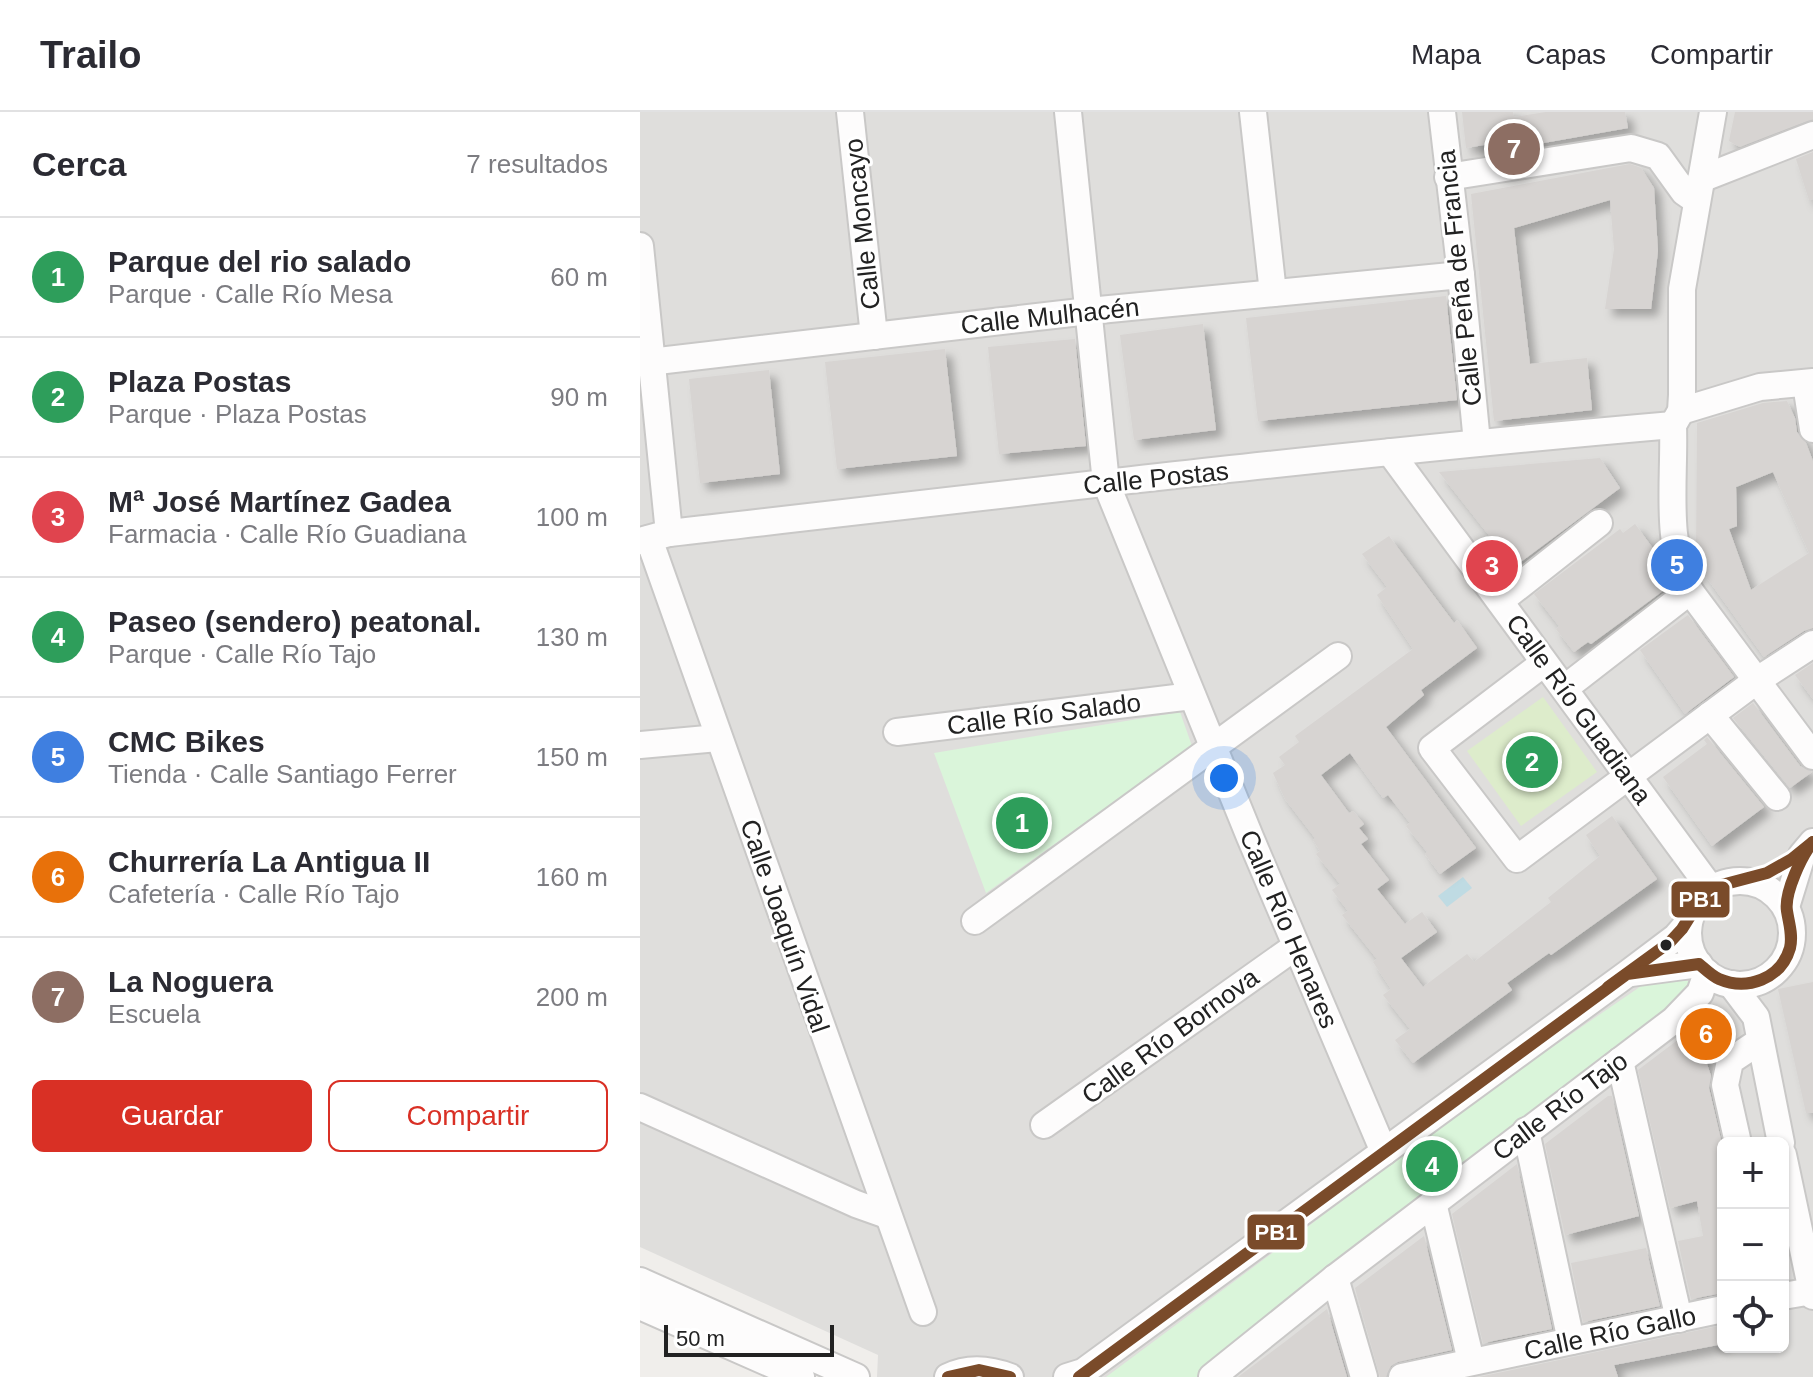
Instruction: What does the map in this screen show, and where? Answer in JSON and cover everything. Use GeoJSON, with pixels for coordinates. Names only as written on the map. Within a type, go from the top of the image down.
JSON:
{"type":"FeatureCollection","features":[{"type":"Feature","properties":{"kind":"street","name":"Calle Moncayo"},"geometry":{"type":"LineString","coordinates":[[850,112],[874,336]]}},
{"type":"Feature","properties":{"kind":"street","name":"Calle Río Henares"},"geometry":{"type":"LineString","coordinates":[[1068,112],[1106,483],[1295,947],[1384,1152]]}},
{"type":"Feature","properties":{"kind":"street"},"geometry":{"type":"LineString","coordinates":[[1253,112],[1273,293]]}},
{"type":"Feature","properties":{"kind":"street","name":"Calle Peña de Francia"},"geometry":{"type":"LineString","coordinates":[[1442,112],[1477,443]]}},
{"type":"Feature","properties":{"kind":"street"},"geometry":{"type":"LineString","coordinates":[[1713,112],[1682,289],[1674,536],[1681,574],[1690,591],[1813,756]]}},
{"type":"Feature","properties":{"kind":"street"},"geometry":{"type":"LineString","coordinates":[[1448,177],[1631,148],[1658,156],[1684,192],[1699,190],[1813,135]]}},
{"type":"Feature","properties":{"kind":"street","name":"Calle Joaquín Vidal"},"geometry":{"type":"LineString","coordinates":[[640,246],[652,538],[718,738],[923,1312]]}},
{"type":"Feature","properties":{"kind":"street","name":"Calle Mulhacén"},"geometry":{"type":"LineString","coordinates":[[645,362],[1089,311],[1461,275]]}},
{"type":"Feature","properties":{"kind":"street"},"geometry":{"type":"LineString","coordinates":[[1810,383],[1813,429]]}},
{"type":"Feature","properties":{"kind":"street","name":"Calle Postas"},"geometry":{"type":"LineString","coordinates":[[652,538],[1677,418],[1760,387],[1810,383]]}},
{"type":"Feature","properties":{"kind":"street","name":"Calle Río Guadiana"},"geometry":{"type":"LineString","coordinates":[[1390,452],[1629,776],[1699,904]]}},
{"type":"Feature","properties":{"kind":"street"},"geometry":{"type":"LineString","coordinates":[[1500,601],[1599,523]]}},
{"type":"Feature","properties":{"kind":"street"},"geometry":{"type":"LineString","coordinates":[[1565,688],[1690,591]]}},
{"type":"Feature","properties":{"kind":"street"},"geometry":{"type":"LineString","coordinates":[[1544,663],[1432,748],[1517,859],[1756,681],[1813,644]]}},
{"type":"Feature","properties":{"kind":"street"},"geometry":{"type":"LineString","coordinates":[[975,921],[1338,656]]}},
{"type":"Feature","properties":{"kind":"street","name":"Calle Río Salado"},"geometry":{"type":"LineString","coordinates":[[897,732],[1192,696]]}},
{"type":"Feature","properties":{"kind":"street"},"geometry":{"type":"LineString","coordinates":[[1710,715],[1777,797]]}},
{"type":"Feature","properties":{"kind":"street"},"geometry":{"type":"LineString","coordinates":[[640,745],[718,738]]}},
{"type":"Feature","properties":{"kind":"street"},"geometry":{"type":"LineString","coordinates":[[1747,880],[1808,848]]}},
{"type":"Feature","properties":{"kind":"street"},"geometry":{"type":"LineString","coordinates":[[1786,907],[1808,848]]}},
{"type":"Feature","properties":{"kind":"street"},"geometry":{"type":"LineString","coordinates":[[1076,1375],[1676,937],[1699,904],[1734,880],[1747,880],[1763,885],[1776,894],[1786,907],[1793,933],[1758,1029],[1730,1061],[1725,1085],[1737,1137]]}},
{"type":"Feature","properties":{"kind":"street"},"geometry":{"type":"LineString","coordinates":[[1699,904],[1688,937],[1691,951],[1703,969],[1731,984],[1753,984],[1778,968],[1813,956]]}},
{"type":"Feature","properties":{"kind":"street","name":"Calle Río Bornova"},"geometry":{"type":"LineString","coordinates":[[1044,1125],[1295,947]]}},
{"type":"Feature","properties":{"kind":"street"},"geometry":{"type":"LineString","coordinates":[[1627,974],[1703,969]]}},
{"type":"Feature","properties":{"kind":"street","name":"Calle Río Tajo"},"geometry":{"type":"LineString","coordinates":[[1212,1377],[1335,1278],[1693,1002],[1705,983],[1703,969]]}},
{"type":"Feature","properties":{"kind":"street"},"geometry":{"type":"LineString","coordinates":[[1731,984],[1758,1029],[1780,1137]]}},
{"type":"Feature","properties":{"kind":"street"},"geometry":{"type":"LineString","coordinates":[[1620,1061],[1679,1319]]}},
{"type":"Feature","properties":{"kind":"street"},"geometry":{"type":"LineString","coordinates":[[640,1084],[646,1110],[887,1215]]}},
{"type":"Feature","properties":{"kind":"street"},"geometry":{"type":"LineString","coordinates":[[1526,1131],[1571,1341]]}},
{"type":"Feature","properties":{"kind":"street"},"geometry":{"type":"LineString","coordinates":[[1789,1184],[1812,1294],[1789,1296]]}},
{"type":"Feature","properties":{"kind":"street"},"geometry":{"type":"LineString","coordinates":[[1433,1203],[1471,1361]]}},
{"type":"Feature","properties":{"kind":"street"},"geometry":{"type":"LineString","coordinates":[[1335,1278],[1364,1377]]}},
{"type":"Feature","properties":{"kind":"street"},"geometry":{"type":"LineString","coordinates":[[640,1281],[856,1377]]}},
{"type":"Feature","properties":{"kind":"street"},"geometry":{"type":"LineString","coordinates":[[640,1306],[801,1377]]}},
{"type":"Feature","properties":{"kind":"street","name":"Calle Río Gallo"},"geometry":{"type":"LineString","coordinates":[[1402,1377],[1717,1310]]}},
{"type":"Feature","properties":{"kind":"street"},"geometry":{"type":"LineString","coordinates":[[948,1377],[975,1370],[1010,1377]]}},
{"type":"Feature","properties":{"kind":"shaded area"},"geometry":{"type":"Polygon","coordinates":[[[640,112],[1813,112],[1813,1377],[877,1377],[878,1355],[640,1247],[640,112]]]}},
{"type":"Feature","properties":{"kind":"green space"},"geometry":{"type":"Polygon","coordinates":[[[1543,697],[1597,772],[1521,826],[1467,751],[1543,697]]]}},
{"type":"Feature","properties":{"kind":"green space"},"geometry":{"type":"Polygon","coordinates":[[[1180,712],[1192,746],[986,893],[934,753],[1180,712]]]}},
{"type":"Feature","properties":{"kind":"green space"},"geometry":{"type":"Polygon","coordinates":[[[1650,980],[1689,981],[1690,1000],[1203,1377],[1106,1377],[1510,1076],[1650,980]]]}},
{"type":"Feature","properties":{"kind":"water"},"geometry":{"type":"Polygon","coordinates":[[[1463,877],[1472,888],[1447,907],[1438,896],[1463,877]]]}},
{"type":"Feature","properties":{"kind":"building"},"geometry":{"type":"Polygon","coordinates":[[[1462,112],[1513,112],[1514,117],[1546,112],[1625,112],[1628,128],[1521,147],[1520,139],[1466,148],[1462,112]]]}},
{"type":"Feature","properties":{"kind":"building"},"geometry":{"type":"Polygon","coordinates":[[[1735,112],[1813,112],[1813,119],[1740,147],[1729,141],[1735,112]]]}},
{"type":"Feature","properties":{"kind":"building"},"geometry":{"type":"Polygon","coordinates":[[[1813,152],[1813,199],[1809,200],[1796,159],[1813,152]]]}},
{"type":"Feature","properties":{"kind":"building"},"geometry":{"type":"Polygon","coordinates":[[[1630,164],[1641,168],[1654,188],[1658,251],[1651,309],[1605,309],[1614,249],[1610,200],[1514,228],[1530,364],[1587,358],[1592,410],[1494,421],[1471,194],[1630,164]]]}},
{"type":"Feature","properties":{"kind":"building"},"geometry":{"type":"Polygon","coordinates":[[[1446,296],[1457,400],[1258,421],[1246,318],[1446,296]]]}},
{"type":"Feature","properties":{"kind":"building"},"geometry":{"type":"Polygon","coordinates":[[[1203,324],[1216,430],[1134,440],[1120,335],[1203,324]]]}},
{"type":"Feature","properties":{"kind":"building"},"geometry":{"type":"Polygon","coordinates":[[[1075,339],[1086,446],[999,454],[988,347],[1075,339]]]}},
{"type":"Feature","properties":{"kind":"building"},"geometry":{"type":"Polygon","coordinates":[[[945,349],[957,456],[837,469],[825,362],[945,349]]]}},
{"type":"Feature","properties":{"kind":"building"},"geometry":{"type":"Polygon","coordinates":[[[769,370],[780,474],[700,483],[689,379],[769,370]]]}},
{"type":"Feature","properties":{"kind":"building"},"geometry":{"type":"Polygon","coordinates":[[[1787,401],[1797,432],[1806,443],[1813,461],[1813,628],[1764,657],[1707,578],[1700,558],[1696,561],[1697,423],[1763,403],[1787,401]],[[1773,472],[1736,487],[1737,526],[1729,529],[1751,590],[1809,553],[1773,472]]]}},
{"type":"Feature","properties":{"kind":"building"},"geometry":{"type":"Polygon","coordinates":[[[1600,458],[1620,488],[1514,567],[1439,472],[1600,458]]]}},
{"type":"Feature","properties":{"kind":"building"},"geometry":{"type":"Polygon","coordinates":[[[1635,524],[1655,551],[1658,549],[1661,554],[1669,582],[1662,587],[1664,590],[1621,622],[1591,644],[1588,642],[1574,652],[1556,629],[1559,626],[1534,594],[1620,529],[1623,533],[1635,524]]]}},
{"type":"Feature","properties":{"kind":"building"},"geometry":{"type":"Polygon","coordinates":[[[1389,536],[1454,623],[1457,620],[1477,648],[1421,690],[1424,695],[1386,727],[1476,848],[1440,874],[1406,826],[1410,823],[1388,795],[1383,798],[1350,753],[1321,775],[1349,813],[1353,811],[1364,824],[1359,828],[1368,839],[1361,844],[1389,880],[1377,889],[1405,924],[1422,912],[1437,932],[1401,958],[1423,987],[1467,954],[1474,962],[1551,902],[1548,898],[1600,856],[1586,835],[1612,816],[1657,879],[1507,983],[1512,990],[1413,1063],[1395,1040],[1410,1029],[1383,995],[1391,989],[1373,962],[1377,959],[1342,915],[1348,911],[1332,890],[1340,884],[1316,854],[1320,851],[1313,840],[1315,838],[1285,799],[1273,773],[1285,765],[1279,757],[1299,742],[1295,736],[1413,649],[1377,595],[1387,587],[1362,554],[1389,536]]]}},
{"type":"Feature","properties":{"kind":"building"},"geometry":{"type":"Polygon","coordinates":[[[1688,615],[1734,677],[1685,714],[1640,650],[1688,615]]]}},
{"type":"Feature","properties":{"kind":"building"},"geometry":{"type":"Polygon","coordinates":[[[1813,663],[1813,699],[1795,675],[1813,663]]]}},
{"type":"Feature","properties":{"kind":"building"},"geometry":{"type":"Polygon","coordinates":[[[1753,703],[1800,766],[1812,772],[1790,788],[1733,718],[1753,703]]]}},
{"type":"Feature","properties":{"kind":"building"},"geometry":{"type":"Polygon","coordinates":[[[1707,737],[1764,807],[1712,846],[1663,777],[1707,744],[1704,740],[1707,737]]]}},
{"type":"Feature","properties":{"kind":"building"},"geometry":{"type":"Polygon","coordinates":[[[1813,982],[1813,1113],[1806,1113],[1778,989],[1813,982]]]}},
{"type":"Feature","properties":{"kind":"building"},"geometry":{"type":"Polygon","coordinates":[[[1695,1027],[1711,1076],[1709,1088],[1720,1137],[1717,1137],[1717,1294],[1691,1299],[1678,1241],[1703,1236],[1697,1201],[1670,1208],[1638,1070],[1695,1027]]]}},
{"type":"Feature","properties":{"kind":"building"},"geometry":{"type":"Polygon","coordinates":[[[1612,1096],[1639,1216],[1565,1235],[1545,1144],[1612,1096]]]}},
{"type":"Feature","properties":{"kind":"building"},"geometry":{"type":"Polygon","coordinates":[[[1517,1164],[1552,1329],[1483,1343],[1452,1214],[1517,1164]]]}},
{"type":"Feature","properties":{"kind":"building"},"geometry":{"type":"Polygon","coordinates":[[[1424,1236],[1452,1350],[1398,1362],[1391,1366],[1386,1377],[1380,1377],[1355,1288],[1424,1236]]]}},
{"type":"Feature","properties":{"kind":"building"},"geometry":{"type":"Polygon","coordinates":[[[1646,1248],[1660,1306],[1583,1322],[1571,1263],[1646,1248]]]}},
{"type":"Feature","properties":{"kind":"building"},"geometry":{"type":"Polygon","coordinates":[[[1327,1309],[1347,1377],[1238,1377],[1286,1341],[1327,1309]]]}},
{"type":"Feature","properties":{"kind":"building"},"geometry":{"type":"Polygon","coordinates":[[[1717,1326],[1717,1345],[1614,1365],[1618,1377],[1479,1377],[1717,1326]]]}},
{"type":"Feature","properties":{"kind":"transit line","name":"PB1"},"geometry":{"type":"LineString","coordinates":[[1608,987],[1670,942],[1702,897],[1714,887],[1767,873],[1813,842]]}},
{"type":"Feature","properties":{"kind":"transit line","name":"PB1"},"geometry":{"type":"LineString","coordinates":[[1079,1377],[1627,974],[1699,964],[1716,978],[1741,984],[1771,975],[1786,959],[1790,948],[1788,894],[1799,865],[1813,842]]}},
{"type":"Feature","properties":{"kind":"transit line","name":"PB1"},"geometry":{"type":"LineString","coordinates":[[948,1377],[979,1370],[1010,1377]]}},
{"type":"Feature","properties":{"kind":"place","name":"La Noguera"},"geometry":{"type":"Point","coordinates":[1514,149]}},
{"type":"Feature","properties":{"kind":"place","name":"CMC Bikes"},"geometry":{"type":"Point","coordinates":[1677,565]}},
{"type":"Feature","properties":{"kind":"place","name":"Mª José Martínez Gadea"},"geometry":{"type":"Point","coordinates":[1492,566]}},
{"type":"Feature","properties":{"kind":"place","name":"Plaza Postas"},"geometry":{"type":"Point","coordinates":[1532,762]}},
{"type":"Feature","properties":{"kind":"place","name":"Parque del rio salado"},"geometry":{"type":"Point","coordinates":[1022,823]}},
{"type":"Feature","properties":{"kind":"place","name":"Churrería La Antigua II"},"geometry":{"type":"Point","coordinates":[1706,1034]}},
{"type":"Feature","properties":{"kind":"place","name":"Paseo (sendero) peatonal."},"geometry":{"type":"Point","coordinates":[1432,1166]}}]}
